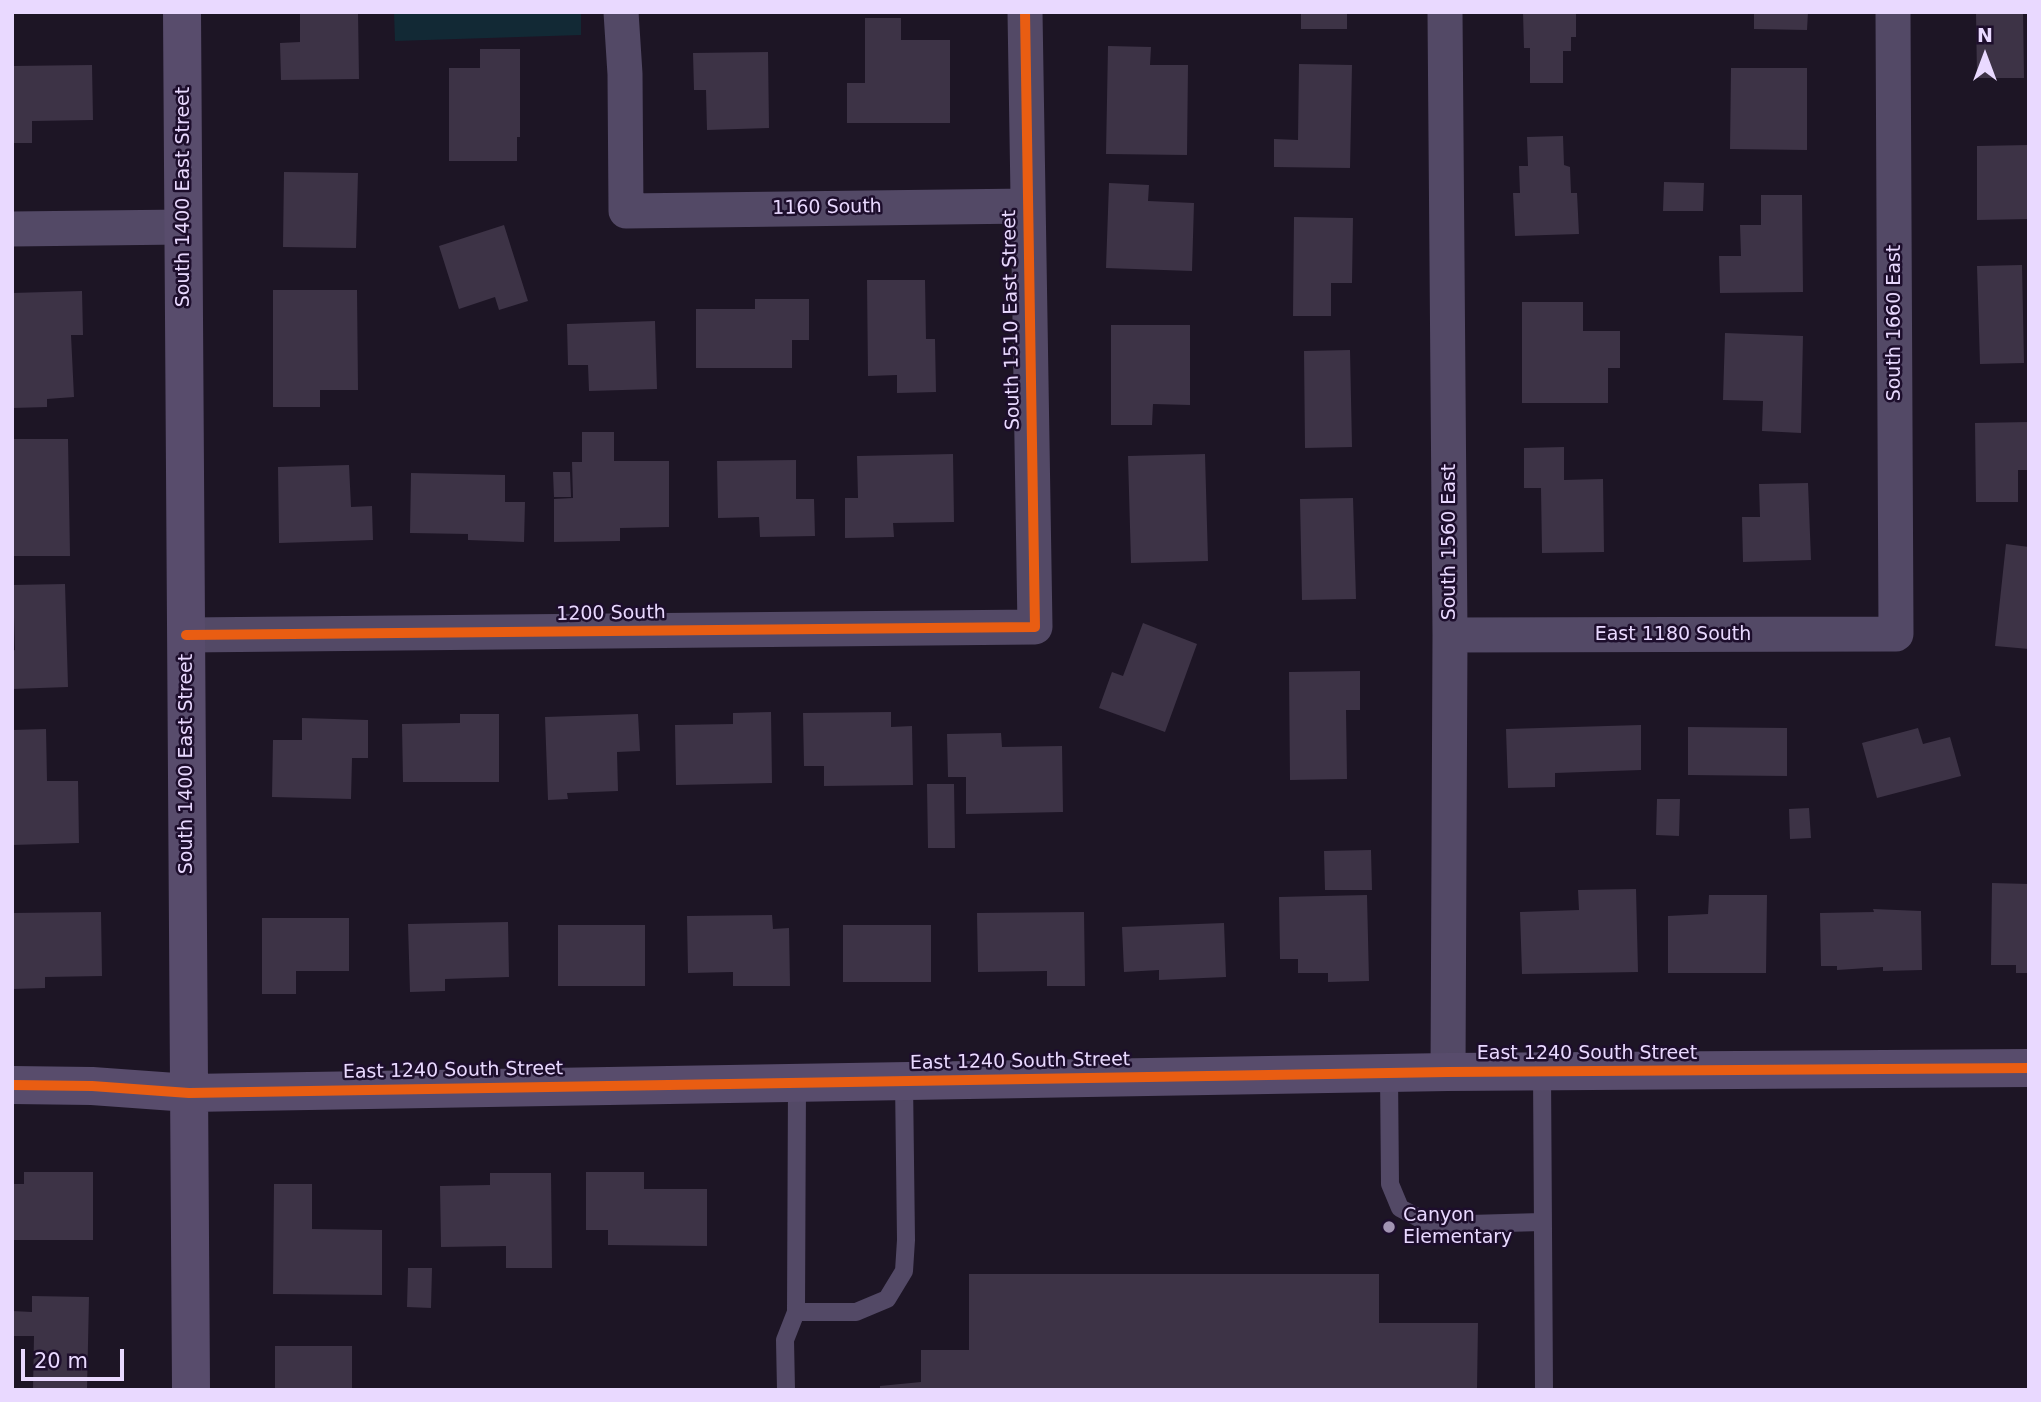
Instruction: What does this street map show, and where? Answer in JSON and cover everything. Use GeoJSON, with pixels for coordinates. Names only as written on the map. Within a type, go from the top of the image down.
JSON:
{"type":"FeatureCollection","features":[{"type":"Feature","properties":{"kind":"street","name":"South 1400 East Street"},"geometry":{"type":"LineString","coordinates":[[183,12],[191,1390]]}},
{"type":"Feature","properties":{"kind":"street","name":"1160 South"},"geometry":{"type":"LineString","coordinates":[[621,12],[625,74],[626,211],[1028,205]]}},
{"type":"Feature","properties":{"kind":"street","name":"South 1510 East Street"},"geometry":{"type":"LineString","coordinates":[[1024,12],[1035,627]]}},
{"type":"Feature","properties":{"kind":"street","name":"South 1560 East"},"geometry":{"type":"LineString","coordinates":[[1446,12],[1450,635],[1448,1072]]}},
{"type":"Feature","properties":{"kind":"street","name":"South 1660 East"},"geometry":{"type":"LineString","coordinates":[[1893,12],[1896,634]]}},
{"type":"Feature","properties":{"kind":"street"},"geometry":{"type":"LineString","coordinates":[[12,229],[184,227]]}},
{"type":"Feature","properties":{"kind":"street","name":"1200 South"},"geometry":{"type":"LineString","coordinates":[[186,635],[1035,627]]}},
{"type":"Feature","properties":{"kind":"street","name":"East 1180 South"},"geometry":{"type":"LineString","coordinates":[[1450,635],[1896,634]]}},
{"type":"Feature","properties":{"kind":"street","name":"East 1240 South Street"},"geometry":{"type":"LineString","coordinates":[[12,1085],[92,1086],[189,1093],[1448,1072],[2029,1068]]}},
{"type":"Feature","properties":{"kind":"lane"},"geometry":{"type":"LineString","coordinates":[[1542,1072],[1544,1390]]}},
{"type":"Feature","properties":{"kind":"lane"},"geometry":{"type":"LineString","coordinates":[[1389,1073],[1390,1184],[1400,1208],[1432,1225],[1542,1222]]}},
{"type":"Feature","properties":{"kind":"lane"},"geometry":{"type":"LineString","coordinates":[[796,1312],[856,1312],[887,1299],[904,1271],[904,1081]]}},
{"type":"Feature","properties":{"kind":"lane"},"geometry":{"type":"LineString","coordinates":[[786,1390],[785,1340],[796,1312],[797,1083]]}},
{"type":"Feature","properties":{"kind":"shaded area"},"geometry":{"type":"Polygon","coordinates":[[[394,12],[581,12],[581,35],[395,41],[394,12]]]}},
{"type":"Feature","properties":{"kind":"building"},"geometry":{"type":"Polygon","coordinates":[[[300,12],[358,12],[359,79],[281,80],[280,43],[300,42],[300,12]]]}},
{"type":"Feature","properties":{"kind":"building"},"geometry":{"type":"Polygon","coordinates":[[[1301,12],[1347,12],[1347,29],[1301,29],[1301,12]]]}},
{"type":"Feature","properties":{"kind":"building"},"geometry":{"type":"Polygon","coordinates":[[[1523,12],[1576,12],[1576,37],[1571,37],[1571,51],[1563,51],[1563,83],[1530,83],[1530,48],[1524,48],[1523,12]]]}},
{"type":"Feature","properties":{"kind":"building"},"geometry":{"type":"Polygon","coordinates":[[[1754,12],[1808,12],[1807,30],[1754,29],[1754,12]]]}},
{"type":"Feature","properties":{"kind":"building"},"geometry":{"type":"Polygon","coordinates":[[[1976,12],[2023,12],[2024,78],[1977,78],[1976,12]]]}},
{"type":"Feature","properties":{"kind":"building"},"geometry":{"type":"Polygon","coordinates":[[[865,18],[901,18],[901,40],[950,40],[950,123],[847,123],[847,83],[865,83],[865,18]]]}},
{"type":"Feature","properties":{"kind":"building"},"geometry":{"type":"Polygon","coordinates":[[[1108,46],[1151,47],[1150,65],[1188,65],[1187,155],[1106,154],[1108,46]]]}},
{"type":"Feature","properties":{"kind":"building"},"geometry":{"type":"Polygon","coordinates":[[[480,49],[520,49],[520,137],[517,137],[517,161],[449,161],[449,68],[480,68],[480,49]]]}},
{"type":"Feature","properties":{"kind":"building"},"geometry":{"type":"Polygon","coordinates":[[[768,52],[769,128],[707,130],[706,90],[694,90],[693,53],[768,52]]]}},
{"type":"Feature","properties":{"kind":"building"},"geometry":{"type":"Polygon","coordinates":[[[1299,64],[1352,65],[1350,168],[1274,167],[1274,139],[1298,140],[1299,64]]]}},
{"type":"Feature","properties":{"kind":"building"},"geometry":{"type":"Polygon","coordinates":[[[92,65],[93,120],[32,121],[32,143],[12,143],[12,66],[92,65]]]}},
{"type":"Feature","properties":{"kind":"building"},"geometry":{"type":"Polygon","coordinates":[[[1731,68],[1807,68],[1807,150],[1730,149],[1731,68]]]}},
{"type":"Feature","properties":{"kind":"building"},"geometry":{"type":"Polygon","coordinates":[[[1563,136],[1564,165],[1570,167],[1571,193],[1577,193],[1579,234],[1515,236],[1513,193],[1520,193],[1519,166],[1528,166],[1527,137],[1563,136]]]}},
{"type":"Feature","properties":{"kind":"building"},"geometry":{"type":"Polygon","coordinates":[[[2029,145],[2029,219],[1977,220],[1977,146],[2029,145]]]}},
{"type":"Feature","properties":{"kind":"building"},"geometry":{"type":"Polygon","coordinates":[[[284,172],[358,173],[356,248],[283,247],[284,172]]]}},
{"type":"Feature","properties":{"kind":"building"},"geometry":{"type":"Polygon","coordinates":[[[1664,182],[1704,183],[1703,211],[1663,211],[1664,182]]]}},
{"type":"Feature","properties":{"kind":"building"},"geometry":{"type":"Polygon","coordinates":[[[1109,183],[1149,185],[1148,201],[1194,203],[1192,271],[1106,268],[1109,183]]]}},
{"type":"Feature","properties":{"kind":"building"},"geometry":{"type":"Polygon","coordinates":[[[1761,195],[1802,195],[1803,292],[1720,293],[1719,256],[1741,256],[1740,225],[1761,225],[1761,195]]]}},
{"type":"Feature","properties":{"kind":"building"},"geometry":{"type":"Polygon","coordinates":[[[1294,217],[1353,218],[1352,283],[1331,283],[1331,316],[1293,316],[1294,217]]]}},
{"type":"Feature","properties":{"kind":"building"},"geometry":{"type":"Polygon","coordinates":[[[504,225],[528,301],[499,310],[495,297],[459,309],[439,246],[504,225]]]}},
{"type":"Feature","properties":{"kind":"building"},"geometry":{"type":"Polygon","coordinates":[[[2022,265],[2024,363],[1980,364],[1977,266],[2022,265]]]}},
{"type":"Feature","properties":{"kind":"building"},"geometry":{"type":"Polygon","coordinates":[[[867,280],[925,280],[926,339],[935,339],[936,392],[897,393],[897,375],[868,376],[867,280]]]}},
{"type":"Feature","properties":{"kind":"building"},"geometry":{"type":"Polygon","coordinates":[[[273,290],[357,290],[358,390],[320,390],[320,407],[273,407],[273,290]]]}},
{"type":"Feature","properties":{"kind":"building"},"geometry":{"type":"Polygon","coordinates":[[[82,291],[83,335],[71,335],[74,397],[47,399],[47,407],[12,408],[12,293],[82,291]]]}},
{"type":"Feature","properties":{"kind":"building"},"geometry":{"type":"Polygon","coordinates":[[[755,299],[809,299],[809,340],[792,340],[792,368],[696,368],[696,309],[755,309],[755,299]]]}},
{"type":"Feature","properties":{"kind":"building"},"geometry":{"type":"Polygon","coordinates":[[[1522,302],[1583,302],[1583,331],[1620,331],[1620,368],[1608,368],[1608,403],[1522,403],[1522,302]]]}},
{"type":"Feature","properties":{"kind":"building"},"geometry":{"type":"Polygon","coordinates":[[[655,321],[657,389],[589,391],[588,365],[568,365],[567,324],[655,321]]]}},
{"type":"Feature","properties":{"kind":"building"},"geometry":{"type":"Polygon","coordinates":[[[1111,325],[1190,325],[1190,405],[1153,404],[1152,425],[1111,425],[1111,325]]]}},
{"type":"Feature","properties":{"kind":"building"},"geometry":{"type":"Polygon","coordinates":[[[1725,333],[1803,336],[1801,433],[1762,431],[1763,401],[1723,400],[1725,333]]]}},
{"type":"Feature","properties":{"kind":"building"},"geometry":{"type":"Polygon","coordinates":[[[1350,350],[1352,447],[1305,448],[1304,351],[1350,350]]]}},
{"type":"Feature","properties":{"kind":"building"},"geometry":{"type":"Polygon","coordinates":[[[2029,422],[2029,470],[2018,470],[2018,502],[1976,502],[1975,423],[2029,422]]]}},
{"type":"Feature","properties":{"kind":"building"},"geometry":{"type":"Polygon","coordinates":[[[582,432],[614,432],[614,461],[669,461],[669,527],[620,528],[620,541],[554,542],[554,499],[573,498],[572,462],[582,462],[582,432]]]}},
{"type":"Feature","properties":{"kind":"building"},"geometry":{"type":"Polygon","coordinates":[[[12,439],[68,439],[70,556],[12,556],[12,439]]]}},
{"type":"Feature","properties":{"kind":"building"},"geometry":{"type":"Polygon","coordinates":[[[1564,447],[1564,480],[1603,479],[1604,552],[1542,553],[1541,488],[1524,488],[1524,448],[1564,447]]]}},
{"type":"Feature","properties":{"kind":"building"},"geometry":{"type":"Polygon","coordinates":[[[953,454],[954,522],[893,523],[894,537],[845,538],[845,498],[858,498],[857,456],[953,454]]]}},
{"type":"Feature","properties":{"kind":"building"},"geometry":{"type":"Polygon","coordinates":[[[1205,454],[1208,561],[1131,563],[1128,456],[1205,454]]]}},
{"type":"Feature","properties":{"kind":"building"},"geometry":{"type":"Polygon","coordinates":[[[796,460],[796,499],[814,499],[815,536],[760,537],[759,517],[718,518],[717,461],[796,460]]]}},
{"type":"Feature","properties":{"kind":"building"},"geometry":{"type":"Polygon","coordinates":[[[349,465],[351,507],[372,506],[373,540],[279,543],[278,467],[349,465]]]}},
{"type":"Feature","properties":{"kind":"building"},"geometry":{"type":"Polygon","coordinates":[[[553,472],[570,472],[571,497],[554,497],[553,472]]]}},
{"type":"Feature","properties":{"kind":"building"},"geometry":{"type":"Polygon","coordinates":[[[411,473],[505,475],[505,502],[525,502],[524,542],[468,540],[468,534],[410,533],[411,473]]]}},
{"type":"Feature","properties":{"kind":"building"},"geometry":{"type":"Polygon","coordinates":[[[1808,483],[1811,560],[1743,562],[1742,517],[1760,517],[1759,484],[1808,483]]]}},
{"type":"Feature","properties":{"kind":"building"},"geometry":{"type":"Polygon","coordinates":[[[1353,498],[1356,599],[1302,600],[1300,499],[1353,498]]]}},
{"type":"Feature","properties":{"kind":"building"},"geometry":{"type":"Polygon","coordinates":[[[2006,544],[2029,547],[2029,649],[1995,646],[2006,544]]]}},
{"type":"Feature","properties":{"kind":"building"},"geometry":{"type":"Polygon","coordinates":[[[65,584],[68,687],[12,689],[12,651],[15,650],[13,585],[65,584]]]}},
{"type":"Feature","properties":{"kind":"building"},"geometry":{"type":"Polygon","coordinates":[[[1143,623],[1197,644],[1165,732],[1099,708],[1112,672],[1123,676],[1143,623]]]}},
{"type":"Feature","properties":{"kind":"building"},"geometry":{"type":"Polygon","coordinates":[[[1360,671],[1360,710],[1346,710],[1347,779],[1290,780],[1289,672],[1360,671]]]}},
{"type":"Feature","properties":{"kind":"building"},"geometry":{"type":"Polygon","coordinates":[[[771,712],[772,783],[676,785],[675,725],[733,724],[733,713],[771,712]]]}},
{"type":"Feature","properties":{"kind":"building"},"geometry":{"type":"Polygon","coordinates":[[[891,712],[891,727],[912,726],[913,785],[824,786],[824,766],[804,766],[803,713],[891,712]]]}},
{"type":"Feature","properties":{"kind":"building"},"geometry":{"type":"Polygon","coordinates":[[[460,714],[499,714],[499,782],[403,782],[402,724],[460,723],[460,714]]]}},
{"type":"Feature","properties":{"kind":"building"},"geometry":{"type":"Polygon","coordinates":[[[638,714],[640,751],[617,752],[618,791],[567,793],[568,799],[548,800],[545,717],[638,714]]]}},
{"type":"Feature","properties":{"kind":"building"},"geometry":{"type":"Polygon","coordinates":[[[302,718],[368,720],[368,758],[352,758],[351,799],[272,797],[273,740],[302,740],[302,718]]]}},
{"type":"Feature","properties":{"kind":"building"},"geometry":{"type":"Polygon","coordinates":[[[1641,725],[1641,770],[1555,773],[1555,787],[1508,788],[1506,729],[1641,725]]]}},
{"type":"Feature","properties":{"kind":"building"},"geometry":{"type":"Polygon","coordinates":[[[1688,727],[1787,728],[1787,776],[1688,775],[1688,727]]]}},
{"type":"Feature","properties":{"kind":"building"},"geometry":{"type":"Polygon","coordinates":[[[1918,728],[1923,744],[1950,737],[1961,776],[1877,798],[1862,743],[1918,728]]]}},
{"type":"Feature","properties":{"kind":"building"},"geometry":{"type":"Polygon","coordinates":[[[46,729],[47,781],[78,781],[79,843],[12,845],[12,730],[46,729]]]}},
{"type":"Feature","properties":{"kind":"building"},"geometry":{"type":"Polygon","coordinates":[[[1001,733],[1002,747],[1062,746],[1063,812],[966,814],[966,777],[948,777],[947,734],[1001,733]]]}},
{"type":"Feature","properties":{"kind":"building"},"geometry":{"type":"Polygon","coordinates":[[[927,784],[954,784],[955,848],[928,848],[927,784]]]}},
{"type":"Feature","properties":{"kind":"building"},"geometry":{"type":"Polygon","coordinates":[[[1657,799],[1680,799],[1679,836],[1656,835],[1657,799]]]}},
{"type":"Feature","properties":{"kind":"building"},"geometry":{"type":"Polygon","coordinates":[[[1809,808],[1811,838],[1790,839],[1789,809],[1809,808]]]}},
{"type":"Feature","properties":{"kind":"building"},"geometry":{"type":"Polygon","coordinates":[[[1371,850],[1372,890],[1325,890],[1324,851],[1371,850]]]}},
{"type":"Feature","properties":{"kind":"building"},"geometry":{"type":"Polygon","coordinates":[[[1992,883],[2029,884],[2029,973],[2016,973],[2016,965],[1991,965],[1992,883]]]}},
{"type":"Feature","properties":{"kind":"building"},"geometry":{"type":"Polygon","coordinates":[[[1636,889],[1638,972],[1522,974],[1520,912],[1579,910],[1578,890],[1636,889]]]}},
{"type":"Feature","properties":{"kind":"building"},"geometry":{"type":"Polygon","coordinates":[[[1367,895],[1369,981],[1328,982],[1328,973],[1298,973],[1298,959],[1280,959],[1279,897],[1367,895]]]}},
{"type":"Feature","properties":{"kind":"building"},"geometry":{"type":"Polygon","coordinates":[[[1709,895],[1767,895],[1766,973],[1668,973],[1668,916],[1708,914],[1709,895]]]}},
{"type":"Feature","properties":{"kind":"building"},"geometry":{"type":"Polygon","coordinates":[[[1873,909],[1921,911],[1922,970],[1883,971],[1883,967],[1837,970],[1837,966],[1821,966],[1820,913],[1874,912],[1873,909]]]}},
{"type":"Feature","properties":{"kind":"building"},"geometry":{"type":"Polygon","coordinates":[[[101,912],[102,976],[45,977],[45,988],[12,989],[12,913],[101,912]]]}},
{"type":"Feature","properties":{"kind":"building"},"geometry":{"type":"Polygon","coordinates":[[[1084,912],[1085,986],[1047,986],[1047,971],[978,972],[977,913],[1084,912]]]}},
{"type":"Feature","properties":{"kind":"building"},"geometry":{"type":"Polygon","coordinates":[[[772,915],[773,929],[789,928],[790,986],[733,986],[733,972],[688,973],[687,916],[772,915]]]}},
{"type":"Feature","properties":{"kind":"building"},"geometry":{"type":"Polygon","coordinates":[[[262,918],[349,918],[349,971],[296,971],[296,994],[262,994],[262,918]]]}},
{"type":"Feature","properties":{"kind":"building"},"geometry":{"type":"Polygon","coordinates":[[[508,922],[509,977],[445,979],[445,991],[410,992],[408,924],[508,922]]]}},
{"type":"Feature","properties":{"kind":"building"},"geometry":{"type":"Polygon","coordinates":[[[1224,923],[1226,977],[1159,980],[1159,970],[1124,972],[1122,927],[1224,923]]]}},
{"type":"Feature","properties":{"kind":"building"},"geometry":{"type":"Polygon","coordinates":[[[558,925],[645,925],[645,986],[558,986],[558,925]]]}},
{"type":"Feature","properties":{"kind":"building"},"geometry":{"type":"Polygon","coordinates":[[[843,925],[931,925],[931,982],[843,982],[843,925]]]}},
{"type":"Feature","properties":{"kind":"building"},"geometry":{"type":"Polygon","coordinates":[[[24,1172],[93,1172],[93,1240],[12,1240],[12,1184],[24,1184],[24,1172]]]}},
{"type":"Feature","properties":{"kind":"building"},"geometry":{"type":"Polygon","coordinates":[[[586,1172],[644,1172],[644,1189],[707,1189],[707,1246],[608,1245],[608,1230],[586,1230],[586,1172]]]}},
{"type":"Feature","properties":{"kind":"building"},"geometry":{"type":"Polygon","coordinates":[[[490,1173],[551,1173],[552,1268],[506,1268],[506,1246],[441,1247],[440,1186],[490,1185],[490,1173]]]}},
{"type":"Feature","properties":{"kind":"building"},"geometry":{"type":"Polygon","coordinates":[[[274,1184],[312,1184],[312,1229],[382,1230],[382,1295],[273,1294],[274,1184]]]}},
{"type":"Feature","properties":{"kind":"building"},"geometry":{"type":"Polygon","coordinates":[[[408,1268],[432,1268],[431,1308],[407,1307],[408,1268]]]}},
{"type":"Feature","properties":{"kind":"building","name":"Canyon Elementary"},"geometry":{"type":"Polygon","coordinates":[[[969,1274],[1379,1274],[1379,1323],[1478,1323],[1477,1390],[880,1390],[880,1386],[921,1382],[921,1350],[969,1350],[969,1274]]]}},
{"type":"Feature","properties":{"kind":"building"},"geometry":{"type":"Polygon","coordinates":[[[32,1296],[89,1297],[87,1390],[33,1390],[34,1336],[12,1336],[12,1311],[32,1312],[32,1296]]]}},
{"type":"Feature","properties":{"kind":"building"},"geometry":{"type":"Polygon","coordinates":[[[275,1346],[352,1346],[352,1390],[275,1390],[275,1346]]]}},
{"type":"Feature","properties":{"kind":"cycle path"},"geometry":{"type":"LineString","coordinates":[[186,635],[1035,627],[1025,12]]}},
{"type":"Feature","properties":{"kind":"cycle path"},"geometry":{"type":"LineString","coordinates":[[12,1085],[92,1086],[189,1093],[1448,1072],[2029,1068]]}},
{"type":"Feature","properties":{"kind":"place","name":"Canyon Elementary"},"geometry":{"type":"Point","coordinates":[1389,1227]}}]}
